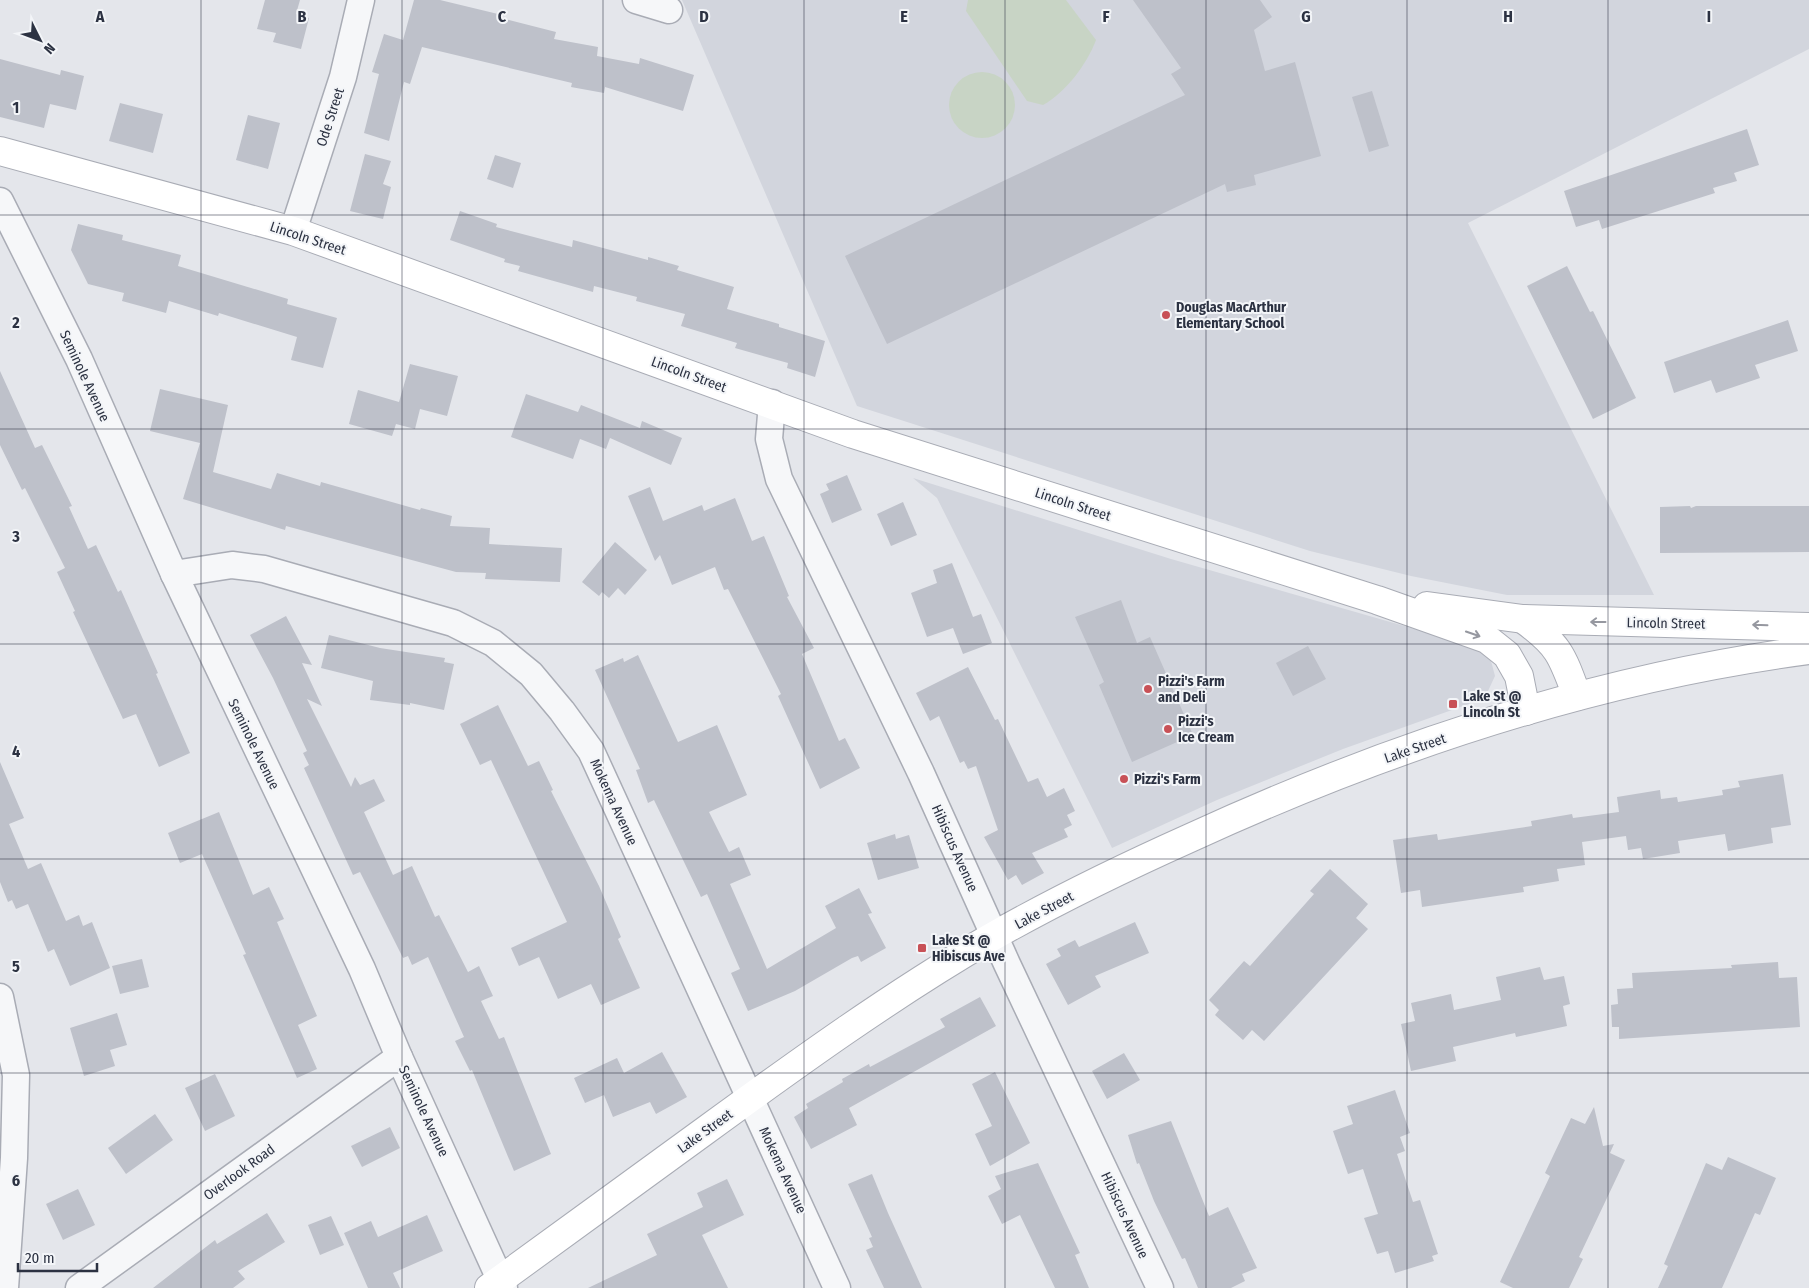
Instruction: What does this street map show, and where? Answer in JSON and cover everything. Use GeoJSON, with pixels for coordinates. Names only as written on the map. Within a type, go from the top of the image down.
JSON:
{"type":"FeatureCollection","features":[{"type":"Feature","properties":{"kind":"street","name":"Ode Street"},"geometry":{"type":"LineString","coordinates":[[292,231],[343,77],[360,0]]}},
{"type":"Feature","properties":{"kind":"street"},"geometry":{"type":"LineString","coordinates":[[636,0],[669,10]]}},
{"type":"Feature","properties":{"kind":"street","name":"Lincoln Street"},"geometry":{"type":"LineString","coordinates":[[0,151],[292,231],[772,403],[853,434],[1377,600],[1487,639],[1507,655],[1519,676],[1526,711]]}},
{"type":"Feature","properties":{"kind":"street","name":"Seminole Avenue"},"geometry":{"type":"LineString","coordinates":[[0,201],[79,359],[174,574],[362,969],[498,1285]]}},
{"type":"Feature","properties":{"kind":"street","name":"Hibiscus Avenue"},"geometry":{"type":"LineString","coordinates":[[772,403],[769,439],[778,479],[921,773],[994,936],[1160,1288]]}},
{"type":"Feature","properties":{"kind":"street","name":"Mokema Avenue"},"geometry":{"type":"LineString","coordinates":[[174,574],[232,565],[264,569],[453,624],[493,643],[531,674],[562,711],[591,751],[838,1288]]}},
{"type":"Feature","properties":{"kind":"street","name":"Lincoln Street"},"geometry":{"type":"LineString","coordinates":[[1377,600],[1523,619],[1809,627]]}},
{"type":"Feature","properties":{"kind":"street","name":"Lincoln Street"},"geometry":{"type":"LineString","coordinates":[[1523,619],[1545,635],[1557,648],[1577,696]]}},
{"type":"Feature","properties":{"kind":"street"},"geometry":{"type":"LineString","coordinates":[[1526,711],[1577,696],[1743,660],[1809,650]]}},
{"type":"Feature","properties":{"kind":"street","name":"Lake Street"},"geometry":{"type":"LineString","coordinates":[[498,1285],[750,1098],[880,1008],[994,936],[1135,863],[1257,807],[1430,742],[1526,711]]}},
{"type":"Feature","properties":{"kind":"street"},"geometry":{"type":"LineString","coordinates":[[0,997],[16,1075],[14,1158],[5,1288]]}},
{"type":"Feature","properties":{"kind":"street","name":"Overlook Road"},"geometry":{"type":"LineString","coordinates":[[79,1288],[399,1057]]}},
{"type":"Feature","properties":{"kind":"shaded area","name":"Douglas MacArthur Elementary School"},"geometry":{"type":"Polygon","coordinates":[[[682,0],[1809,0],[1809,49],[1468,223],[1654,595],[1507,595],[1411,576],[1310,551],[857,406],[682,0]]]}},
{"type":"Feature","properties":{"kind":"shaded area"},"geometry":{"type":"Polygon","coordinates":[[[913,478],[1171,559],[1481,648],[1490,657],[1495,676],[1488,691],[1477,701],[1343,749],[1217,800],[1112,848],[937,498],[913,478]]]}},
{"type":"Feature","properties":{"kind":"green space"},"geometry":{"type":"Polygon","coordinates":[[[968,0],[1066,0],[1096,40],[1075,77],[1060,93],[1043,105],[1027,101],[966,11],[968,0]]]}},
{"type":"Feature","properties":{"kind":"green space"},"geometry":{"type":"Polygon","coordinates":[[[982,72],[994,75],[1005,82],[1012,93],[1015,105],[1012,117],[1005,128],[994,135],[982,138],[970,135],[959,128],[952,117],[949,105],[952,93],[959,82],[970,75],[982,72]]]}},
{"type":"Feature","properties":{"kind":"building"},"geometry":{"type":"Polygon","coordinates":[[[265,0],[300,0],[296,14],[309,18],[301,49],[273,42],[276,33],[257,29],[265,0]]]}},
{"type":"Feature","properties":{"kind":"building"},"geometry":{"type":"Polygon","coordinates":[[[414,0],[440,0],[498,14],[497,17],[556,32],[554,39],[598,47],[597,56],[639,64],[640,58],[694,75],[683,111],[605,87],[604,93],[571,87],[572,83],[422,47],[410,84],[404,82],[389,141],[364,133],[379,74],[372,72],[384,34],[403,40],[414,0]]]}},
{"type":"Feature","properties":{"kind":"building"},"geometry":{"type":"Polygon","coordinates":[[[1133,0],[1260,0],[1272,17],[1254,30],[1265,71],[1295,62],[1321,156],[1254,175],[1256,185],[1227,192],[1225,184],[887,344],[845,256],[1185,95],[1171,74],[1181,68],[1133,0]]]}},
{"type":"Feature","properties":{"kind":"building"},"geometry":{"type":"Polygon","coordinates":[[[0,59],[60,75],[61,70],[84,76],[76,110],[50,104],[44,128],[0,117],[0,59]]]}},
{"type":"Feature","properties":{"kind":"building"},"geometry":{"type":"Polygon","coordinates":[[[1372,91],[1389,146],[1369,152],[1352,97],[1372,91]]]}},
{"type":"Feature","properties":{"kind":"building"},"geometry":{"type":"Polygon","coordinates":[[[120,103],[163,114],[153,153],[109,141],[120,103]]]}},
{"type":"Feature","properties":{"kind":"building"},"geometry":{"type":"Polygon","coordinates":[[[248,115],[280,123],[268,169],[236,160],[248,115]]]}},
{"type":"Feature","properties":{"kind":"building"},"geometry":{"type":"Polygon","coordinates":[[[1747,129],[1759,165],[1734,173],[1737,181],[1713,188],[1715,193],[1602,229],[1599,220],[1576,227],[1564,191],[1747,129]]]}},
{"type":"Feature","properties":{"kind":"building"},"geometry":{"type":"Polygon","coordinates":[[[365,154],[391,161],[383,184],[391,187],[383,219],[350,211],[365,154]]]}},
{"type":"Feature","properties":{"kind":"building"},"geometry":{"type":"Polygon","coordinates":[[[495,155],[521,163],[513,188],[487,179],[495,155]]]}},
{"type":"Feature","properties":{"kind":"building"},"geometry":{"type":"Polygon","coordinates":[[[460,211],[497,224],[496,227],[572,247],[573,240],[648,260],[648,257],[679,266],[677,270],[734,287],[727,309],[779,324],[779,327],[825,341],[815,377],[787,368],[788,363],[735,348],[737,343],[681,326],[685,314],[636,301],[637,297],[594,286],[593,292],[518,271],[520,266],[504,262],[505,259],[450,240],[460,211]]]}},
{"type":"Feature","properties":{"kind":"building"},"geometry":{"type":"Polygon","coordinates":[[[78,224],[123,235],[122,240],[181,255],[178,266],[288,299],[287,304],[337,318],[323,368],[291,360],[297,337],[219,313],[218,316],[169,301],[166,313],[122,301],[124,293],[88,284],[71,250],[78,224]]]}},
{"type":"Feature","properties":{"kind":"building"},"geometry":{"type":"Polygon","coordinates":[[[1567,266],[1590,312],[1593,311],[1636,398],[1593,419],[1527,286],[1567,266]]]}},
{"type":"Feature","properties":{"kind":"building"},"geometry":{"type":"Polygon","coordinates":[[[1788,320],[1798,351],[1755,365],[1760,378],[1716,393],[1711,380],[1674,393],[1664,362],[1788,320]]]}},
{"type":"Feature","properties":{"kind":"building"},"geometry":{"type":"Polygon","coordinates":[[[410,364],[458,376],[447,416],[420,409],[415,429],[396,424],[392,436],[349,424],[358,390],[399,402],[410,364]]]}},
{"type":"Feature","properties":{"kind":"building"},"geometry":{"type":"Polygon","coordinates":[[[0,371],[35,448],[42,445],[72,506],[69,507],[88,549],[96,545],[118,592],[121,590],[158,673],[156,674],[190,753],[159,767],[136,714],[123,719],[73,612],[75,611],[57,572],[65,568],[25,488],[22,490],[0,445],[0,371]]]}},
{"type":"Feature","properties":{"kind":"building"},"geometry":{"type":"Polygon","coordinates":[[[160,389],[228,405],[213,472],[271,489],[277,473],[320,486],[321,482],[420,510],[421,508],[452,516],[450,526],[490,528],[489,544],[562,548],[560,582],[485,579],[486,573],[456,572],[286,526],[285,530],[183,499],[200,443],[150,431],[160,389]]]}},
{"type":"Feature","properties":{"kind":"building"},"geometry":{"type":"Polygon","coordinates":[[[526,394],[578,412],[581,405],[640,428],[642,421],[682,438],[671,465],[610,438],[606,449],[580,439],[573,459],[511,437],[526,394]]]}},
{"type":"Feature","properties":{"kind":"building"},"geometry":{"type":"Polygon","coordinates":[[[847,475],[862,510],[832,523],[820,494],[829,490],[826,484],[847,475]]]}},
{"type":"Feature","properties":{"kind":"building"},"geometry":{"type":"Polygon","coordinates":[[[650,487],[663,521],[702,505],[704,511],[735,498],[752,541],[764,536],[789,596],[787,597],[814,648],[802,654],[839,741],[845,738],[860,768],[820,789],[778,696],[781,694],[728,589],[724,590],[715,567],[672,585],[660,555],[655,561],[628,496],[650,487]]]}},
{"type":"Feature","properties":{"kind":"building"},"geometry":{"type":"Polygon","coordinates":[[[903,502],[917,535],[891,546],[877,514],[903,502]]]}},
{"type":"Feature","properties":{"kind":"building"},"geometry":{"type":"Polygon","coordinates":[[[1690,506],[1691,508],[1696,506],[1809,506],[1809,552],[1660,553],[1660,507],[1690,506]]]}},
{"type":"Feature","properties":{"kind":"building"},"geometry":{"type":"Polygon","coordinates":[[[615,542],[647,570],[625,595],[618,588],[609,598],[602,592],[599,596],[582,582],[615,542]]]}},
{"type":"Feature","properties":{"kind":"building"},"geometry":{"type":"Polygon","coordinates":[[[952,563],[973,617],[981,614],[992,643],[963,654],[953,628],[927,637],[911,593],[937,583],[933,570],[952,563]]]}},
{"type":"Feature","properties":{"kind":"building"},"geometry":{"type":"Polygon","coordinates":[[[1121,600],[1137,643],[1150,637],[1193,735],[1132,762],[1099,685],[1104,682],[1075,617],[1121,600]]]}},
{"type":"Feature","properties":{"kind":"building"},"geometry":{"type":"Polygon","coordinates":[[[286,616],[312,665],[302,663],[322,706],[307,699],[351,787],[355,777],[360,785],[374,779],[385,801],[364,812],[393,875],[412,866],[435,917],[439,915],[468,972],[479,966],[493,996],[481,1001],[499,1039],[504,1037],[551,1154],[514,1171],[472,1070],[470,1071],[455,1041],[464,1037],[428,957],[412,965],[408,956],[403,958],[360,872],[353,875],[304,768],[309,765],[303,753],[307,751],[273,678],[250,635],[286,616]]]}},
{"type":"Feature","properties":{"kind":"building"},"geometry":{"type":"Polygon","coordinates":[[[329,635],[380,648],[445,658],[444,662],[454,664],[444,710],[410,703],[410,705],[370,700],[373,681],[321,668],[329,635]]]}},
{"type":"Feature","properties":{"kind":"building"},"geometry":{"type":"Polygon","coordinates":[[[1308,646],[1326,679],[1293,696],[1276,663],[1308,646]]]}},
{"type":"Feature","properties":{"kind":"building"},"geometry":{"type":"Polygon","coordinates":[[[638,655],[678,742],[717,725],[747,795],[709,812],[729,852],[739,847],[751,875],[730,884],[767,969],[836,928],[825,906],[859,888],[872,913],[868,914],[886,948],[861,962],[858,956],[852,958],[795,991],[748,1011],[731,973],[740,969],[707,894],[701,897],[654,800],[648,803],[636,770],[640,769],[595,670],[623,658],[624,662],[638,655]]]}},
{"type":"Feature","properties":{"kind":"building"},"geometry":{"type":"Polygon","coordinates":[[[968,667],[995,720],[998,719],[1028,782],[1038,778],[1047,797],[1064,788],[1075,811],[1067,815],[1072,825],[1064,829],[1068,837],[1032,853],[1044,873],[1022,885],[1016,875],[1008,880],[984,837],[998,830],[976,766],[968,769],[964,761],[960,763],[939,716],[930,721],[916,693],[968,667]]]}},
{"type":"Feature","properties":{"kind":"building"},"geometry":{"type":"Polygon","coordinates":[[[498,705],[528,766],[539,761],[553,790],[551,791],[599,886],[621,937],[618,939],[640,988],[601,1005],[591,984],[558,999],[539,957],[519,966],[511,948],[567,922],[491,760],[480,765],[460,724],[498,705]]]}},
{"type":"Feature","properties":{"kind":"building"},"geometry":{"type":"Polygon","coordinates":[[[0,762],[24,818],[9,824],[28,869],[41,863],[66,921],[79,915],[83,926],[92,922],[110,968],[70,986],[54,949],[48,952],[28,904],[16,909],[12,900],[8,902],[0,882],[0,762]]]}},
{"type":"Feature","properties":{"kind":"building"},"geometry":{"type":"Polygon","coordinates":[[[1783,774],[1791,825],[1771,828],[1773,843],[1728,851],[1725,834],[1678,841],[1680,853],[1643,859],[1641,848],[1628,850],[1626,836],[1582,842],[1585,865],[1557,869],[1559,881],[1523,887],[1524,892],[1422,907],[1420,890],[1401,893],[1393,840],[1437,834],[1438,840],[1532,826],[1531,821],[1572,814],[1573,818],[1619,812],[1617,797],[1660,790],[1661,799],[1677,797],[1678,802],[1723,795],[1722,790],[1740,787],[1738,781],[1783,774]]]}},
{"type":"Feature","properties":{"kind":"building"},"geometry":{"type":"Polygon","coordinates":[[[219,812],[253,895],[269,887],[284,919],[277,922],[317,1016],[298,1025],[317,1069],[297,1078],[243,955],[246,954],[202,854],[180,863],[168,833],[219,812]]]}},
{"type":"Feature","properties":{"kind":"building"},"geometry":{"type":"Polygon","coordinates":[[[895,834],[896,839],[909,835],[919,868],[878,880],[867,843],[895,834]]]}},
{"type":"Feature","properties":{"kind":"building"},"geometry":{"type":"Polygon","coordinates":[[[1330,869],[1368,904],[1356,918],[1368,929],[1264,1041],[1252,1030],[1243,1040],[1215,1015],[1219,1010],[1209,1000],[1244,961],[1250,966],[1314,894],[1310,891],[1330,869]]]}},
{"type":"Feature","properties":{"kind":"building"},"geometry":{"type":"Polygon","coordinates":[[[1135,922],[1149,953],[1095,976],[1101,987],[1068,1005],[1046,964],[1061,956],[1057,949],[1075,940],[1079,947],[1135,922]]]}},
{"type":"Feature","properties":{"kind":"building"},"geometry":{"type":"Polygon","coordinates":[[[142,959],[149,987],[120,994],[112,966],[142,959]]]}},
{"type":"Feature","properties":{"kind":"building"},"geometry":{"type":"Polygon","coordinates":[[[1778,962],[1779,978],[1797,977],[1800,1027],[1619,1039],[1619,1027],[1612,1027],[1611,1005],[1618,1004],[1617,989],[1633,988],[1632,973],[1732,968],[1731,965],[1778,962]]]}},
{"type":"Feature","properties":{"kind":"building"},"geometry":{"type":"Polygon","coordinates":[[[1540,967],[1544,980],[1564,976],[1570,1004],[1563,1006],[1567,1026],[1516,1037],[1515,1033],[1453,1047],[1456,1061],[1411,1071],[1401,1024],[1415,1021],[1411,1003],[1451,994],[1454,1010],[1501,1000],[1496,977],[1540,967]]]}},
{"type":"Feature","properties":{"kind":"building"},"geometry":{"type":"Polygon","coordinates":[[[980,997],[996,1026],[849,1108],[857,1125],[811,1149],[794,1117],[808,1108],[806,1104],[843,1082],[842,1079],[869,1064],[870,1067],[945,1027],[940,1019],[980,997]]]}},
{"type":"Feature","properties":{"kind":"building"},"geometry":{"type":"Polygon","coordinates":[[[117,1013],[127,1045],[110,1050],[115,1066],[84,1076],[70,1028],[117,1013]]]}},
{"type":"Feature","properties":{"kind":"building"},"geometry":{"type":"Polygon","coordinates":[[[662,1052],[687,1097],[656,1114],[650,1102],[613,1117],[604,1095],[585,1103],[574,1078],[617,1058],[624,1073],[662,1052]]]}},
{"type":"Feature","properties":{"kind":"building"},"geometry":{"type":"Polygon","coordinates":[[[1124,1053],[1140,1080],[1107,1099],[1092,1071],[1124,1053]]]}},
{"type":"Feature","properties":{"kind":"building"},"geometry":{"type":"Polygon","coordinates":[[[995,1072],[1030,1143],[990,1166],[975,1134],[992,1126],[972,1084],[995,1072]]]}},
{"type":"Feature","properties":{"kind":"building"},"geometry":{"type":"Polygon","coordinates":[[[215,1074],[235,1116],[205,1131],[185,1088],[215,1074]]]}},
{"type":"Feature","properties":{"kind":"building"},"geometry":{"type":"Polygon","coordinates":[[[1395,1090],[1410,1133],[1400,1137],[1405,1151],[1397,1154],[1413,1202],[1420,1200],[1438,1254],[1432,1256],[1434,1261],[1395,1273],[1388,1251],[1377,1254],[1364,1218],[1378,1214],[1363,1169],[1348,1174],[1333,1131],[1353,1124],[1347,1106],[1395,1090]]]}},
{"type":"Feature","properties":{"kind":"building"},"geometry":{"type":"Polygon","coordinates":[[[1594,1107],[1603,1146],[1614,1144],[1610,1153],[1625,1160],[1579,1257],[1583,1259],[1569,1288],[1513,1288],[1500,1282],[1550,1176],[1545,1173],[1571,1118],[1585,1124],[1594,1107]]]}},
{"type":"Feature","properties":{"kind":"building"},"geometry":{"type":"Polygon","coordinates":[[[155,1114],[173,1140],[126,1174],[108,1148],[155,1114]]]}},
{"type":"Feature","properties":{"kind":"building"},"geometry":{"type":"Polygon","coordinates":[[[1171,1121],[1209,1216],[1228,1207],[1257,1268],[1242,1274],[1245,1281],[1231,1288],[1198,1288],[1185,1258],[1182,1259],[1154,1201],[1139,1163],[1137,1164],[1128,1135],[1171,1121]]]}},
{"type":"Feature","properties":{"kind":"building"},"geometry":{"type":"Polygon","coordinates":[[[390,1127],[400,1148],[362,1167],[351,1146],[390,1127]]]}},
{"type":"Feature","properties":{"kind":"building"},"geometry":{"type":"Polygon","coordinates":[[[1728,1157],[1776,1178],[1760,1215],[1755,1213],[1722,1288],[1658,1288],[1668,1266],[1664,1264],[1706,1163],[1722,1170],[1728,1157]]]}},
{"type":"Feature","properties":{"kind":"building"},"geometry":{"type":"Polygon","coordinates":[[[1038,1163],[1080,1253],[1075,1255],[1089,1288],[1055,1288],[1020,1215],[1002,1224],[988,1196],[1001,1189],[995,1176],[1038,1163]]]}},
{"type":"Feature","properties":{"kind":"building"},"geometry":{"type":"Polygon","coordinates":[[[872,1174],[922,1288],[884,1288],[866,1250],[873,1247],[869,1238],[872,1237],[848,1184],[872,1174]]]}},
{"type":"Feature","properties":{"kind":"building"},"geometry":{"type":"Polygon","coordinates":[[[727,1179],[744,1215],[702,1235],[728,1288],[588,1288],[657,1255],[647,1234],[703,1207],[697,1193],[727,1179]]]}},
{"type":"Feature","properties":{"kind":"building"},"geometry":{"type":"Polygon","coordinates":[[[78,1189],[95,1225],[63,1240],[46,1204],[78,1189]]]}},
{"type":"Feature","properties":{"kind":"building"},"geometry":{"type":"Polygon","coordinates":[[[267,1213],[285,1242],[238,1271],[245,1279],[233,1288],[153,1288],[215,1240],[217,1244],[267,1213]]]}},
{"type":"Feature","properties":{"kind":"building"},"geometry":{"type":"Polygon","coordinates":[[[427,1215],[443,1251],[393,1273],[400,1288],[368,1288],[344,1233],[371,1221],[378,1237],[427,1215]]]}},
{"type":"Feature","properties":{"kind":"building"},"geometry":{"type":"Polygon","coordinates":[[[331,1216],[344,1245],[320,1255],[308,1225],[331,1216]]]}},
{"type":"Feature","properties":{"kind":"place","name":"Douglas MacArthur Elementary School"},"geometry":{"type":"Point","coordinates":[1166,315]}},
{"type":"Feature","properties":{"kind":"place","name":"Pizzi's Farm and Deli"},"geometry":{"type":"Point","coordinates":[1148,689]}},
{"type":"Feature","properties":{"kind":"place","name":"Lake St @ Lincoln St"},"geometry":{"type":"Point","coordinates":[1453,704]}},
{"type":"Feature","properties":{"kind":"place","name":"Pizzi's Ice Cream"},"geometry":{"type":"Point","coordinates":[1168,729]}},
{"type":"Feature","properties":{"kind":"place","name":"Pizzi's Farm"},"geometry":{"type":"Point","coordinates":[1124,779]}},
{"type":"Feature","properties":{"kind":"place","name":"Lake St @ Hibiscus Ave"},"geometry":{"type":"Point","coordinates":[922,948]}}]}
